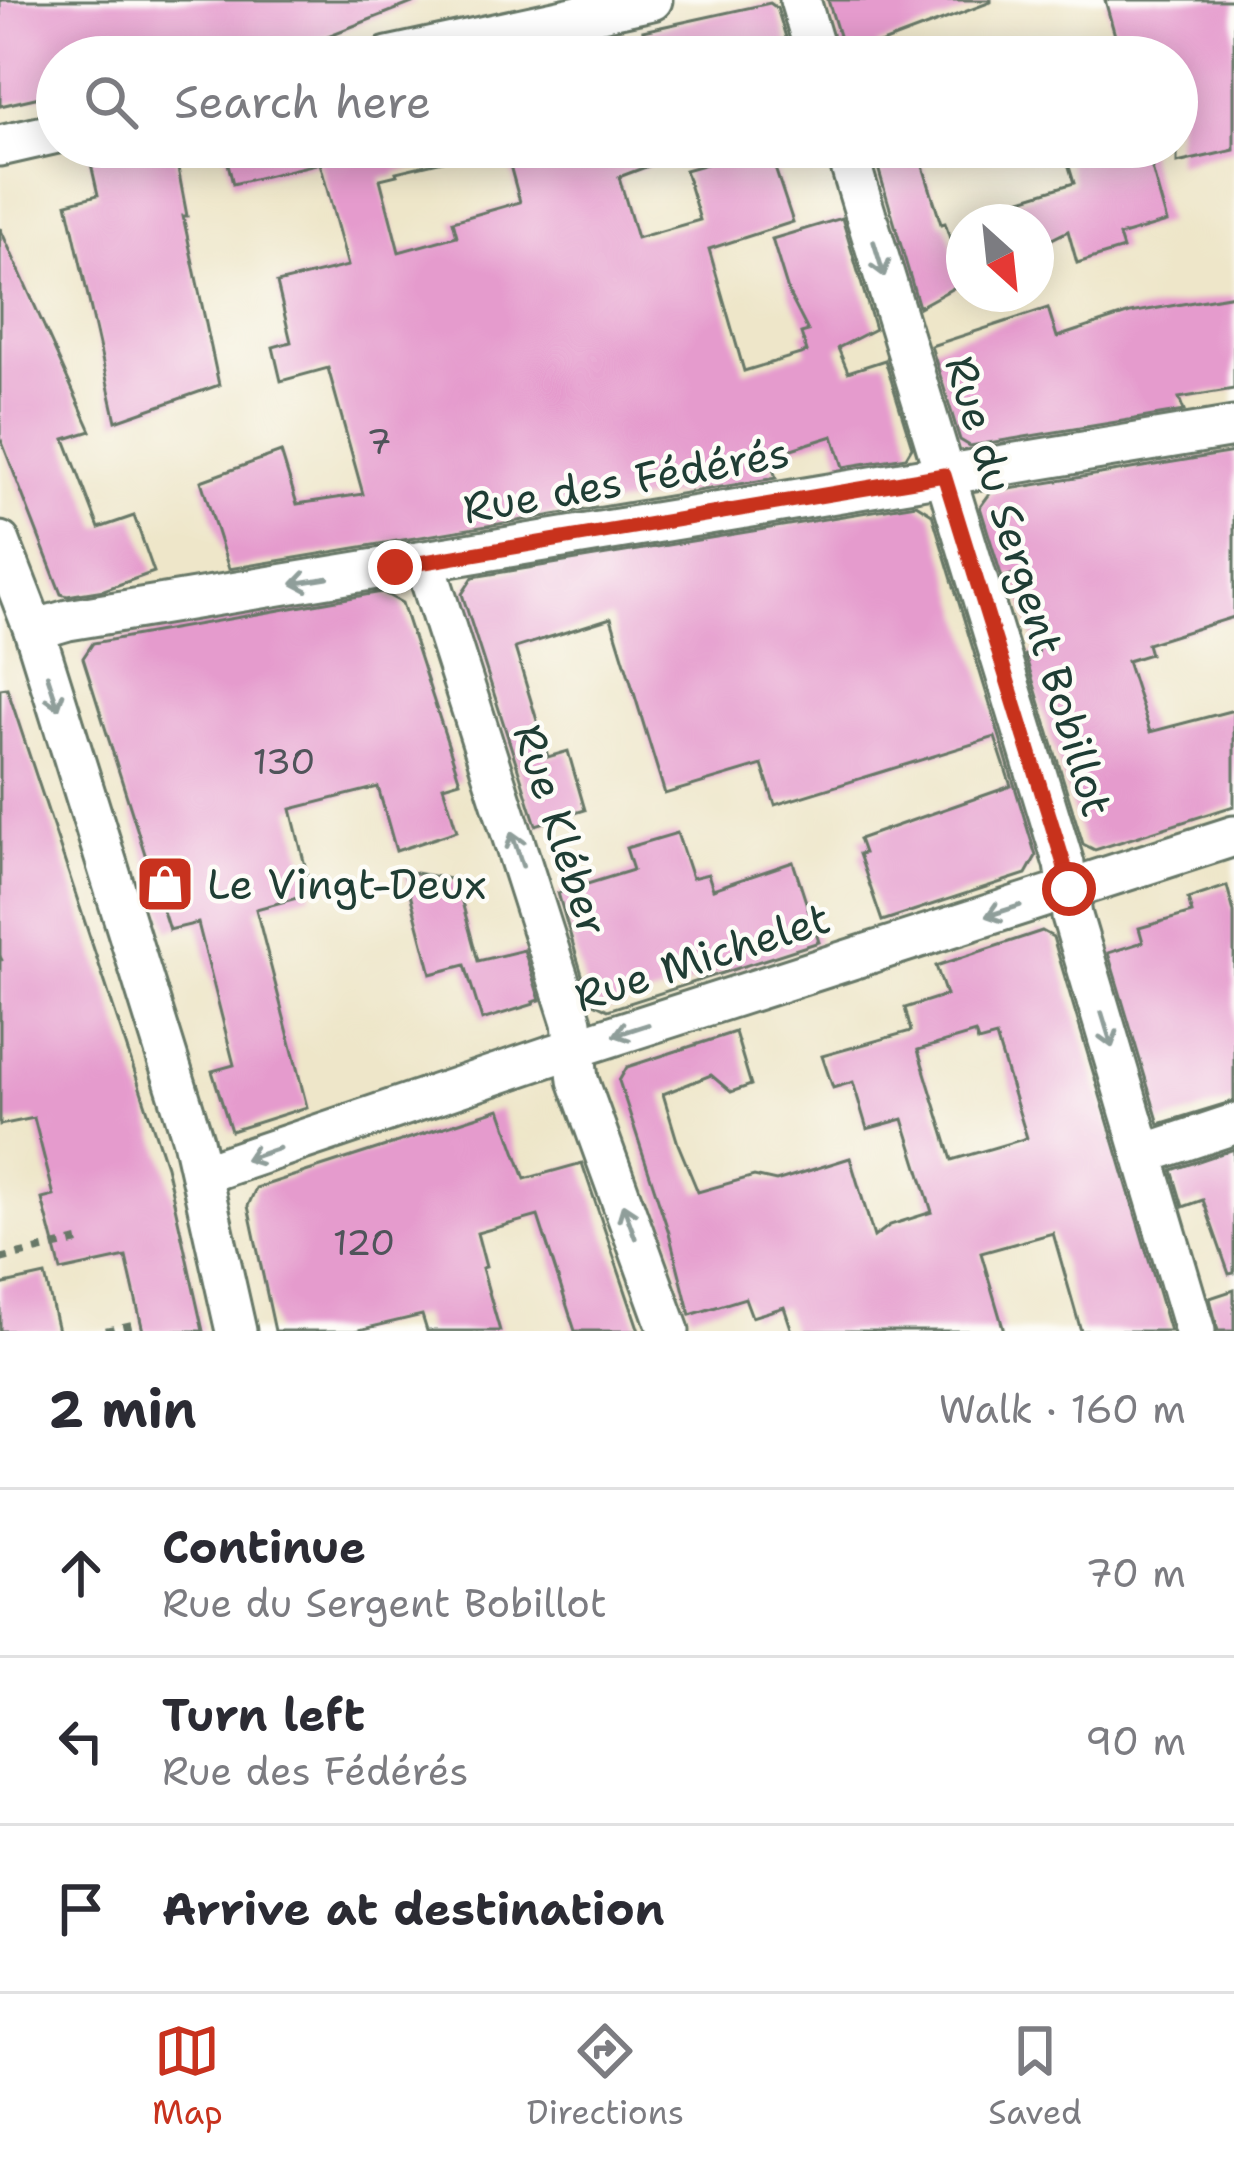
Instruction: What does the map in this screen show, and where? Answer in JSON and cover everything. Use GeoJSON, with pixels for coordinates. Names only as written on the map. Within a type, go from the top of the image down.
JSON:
{"type":"FeatureCollection","features":[{"type":"Feature","properties":{"kind":"street"},"geometry":{"type":"LineString","coordinates":[[485,36],[652,0]]}},
{"type":"Feature","properties":{"kind":"street"},"geometry":{"type":"LineString","coordinates":[[800,0],[811,36]]}},
{"type":"Feature","properties":{"kind":"street"},"geometry":{"type":"LineString","coordinates":[[0,146],[36,138]]}},
{"type":"Feature","properties":{"kind":"street","name":"Rue du Sergent Bobillot"},"geometry":{"type":"LineString","coordinates":[[851,168],[1064,864],[1072,916],[1195,1331]]}},
{"type":"Feature","properties":{"kind":"street","name":"Rue des Fédérés"},"geometry":{"type":"LineString","coordinates":[[34,630],[68,620],[1234,427]]}},
{"type":"Feature","properties":{"kind":"street"},"geometry":{"type":"LineString","coordinates":[[0,542],[34,630],[202,1174],[236,1331]]}},
{"type":"Feature","properties":{"kind":"street","name":"Rue Kléber"},"geometry":{"type":"LineString","coordinates":[[425,563],[572,1022],[578,1080],[669,1331]]}},
{"type":"Feature","properties":{"kind":"street","name":"Rue Michelet"},"geometry":{"type":"LineString","coordinates":[[202,1174],[1234,836]]}},
{"type":"Feature","properties":{"kind":"street"},"geometry":{"type":"LineString","coordinates":[[1144,1154],[1234,1124]]}},
{"type":"Feature","properties":{"kind":"path"},"geometry":{"type":"LineString","coordinates":[[0,1258],[79,1240]]}},
{"type":"Feature","properties":{"kind":"path"},"geometry":{"type":"LineString","coordinates":[[105,1331],[141,1323]]}},
{"type":"Feature","properties":{"kind":"building"},"geometry":{"type":"Polygon","coordinates":[[[0,0],[415,0],[328,36],[36,36],[36,98],[0,106],[0,0]]]}},
{"type":"Feature","properties":{"kind":"building"},"geometry":{"type":"Polygon","coordinates":[[[828,0],[991,0],[901,36],[839,36],[828,0]]]}},
{"type":"Feature","properties":{"kind":"building"},"geometry":{"type":"Polygon","coordinates":[[[1105,0],[1234,0],[1234,150],[1198,158],[1198,36],[1115,36],[1105,0]]]}},
{"type":"Feature","properties":{"kind":"building"},"geometry":{"type":"Polygon","coordinates":[[[770,3],[777,8],[786,36],[644,36],[643,31],[770,3]]]}},
{"type":"Feature","properties":{"kind":"building"},"geometry":{"type":"Polygon","coordinates":[[[92,168],[178,168],[187,216],[183,216],[219,385],[116,421],[67,203],[98,195],[92,168]]]}},
{"type":"Feature","properties":{"kind":"building"},"geometry":{"type":"Polygon","coordinates":[[[229,168],[299,168],[233,184],[229,168]]]}},
{"type":"Feature","properties":{"kind":"building"},"geometry":{"type":"Polygon","coordinates":[[[321,168],[413,168],[380,179],[399,252],[457,236],[453,221],[520,202],[511,168],[643,168],[619,177],[637,238],[700,220],[685,170],[775,168],[793,222],[709,249],[744,371],[807,352],[801,333],[808,331],[789,294],[772,239],[842,218],[875,329],[838,348],[848,372],[885,360],[912,447],[906,457],[843,467],[833,436],[769,456],[776,478],[229,569],[201,481],[281,452],[297,504],[363,494],[328,368],[281,381],[273,347],[291,342],[277,283],[348,266],[321,168]]]}},
{"type":"Feature","properties":{"kind":"building"},"geometry":{"type":"Polygon","coordinates":[[[878,168],[924,168],[941,224],[946,226],[946,292],[919,307],[878,168]]]}},
{"type":"Feature","properties":{"kind":"building"},"geometry":{"type":"Polygon","coordinates":[[[1069,168],[1152,168],[1167,222],[1119,236],[1123,249],[1077,263],[1068,231],[1054,238],[1054,204],[1005,204],[1074,183],[1069,168]]]}},
{"type":"Feature","properties":{"kind":"building"},"geometry":{"type":"Polygon","coordinates":[[[0,228],[91,431],[65,439],[99,528],[134,516],[154,572],[104,590],[61,594],[0,437],[0,228]]]}},
{"type":"Feature","properties":{"kind":"building"},"geometry":{"type":"Polygon","coordinates":[[[1234,295],[1234,389],[1179,398],[1184,411],[970,446],[960,440],[931,346],[1036,312],[1049,312],[1057,337],[1130,313],[1234,295]]]}},
{"type":"Feature","properties":{"kind":"building"},"geometry":{"type":"Polygon","coordinates":[[[1234,452],[1234,617],[1147,644],[1150,654],[1127,661],[1150,732],[1234,710],[1234,806],[1095,850],[1083,844],[1025,655],[1038,652],[1014,574],[1002,578],[980,507],[991,492],[1234,452]]]}},
{"type":"Feature","properties":{"kind":"building"},"geometry":{"type":"Polygon","coordinates":[[[916,504],[932,514],[1036,856],[1026,874],[882,921],[859,854],[864,853],[859,839],[1011,786],[995,737],[775,805],[762,765],[665,794],[611,618],[515,648],[548,757],[568,751],[585,810],[536,825],[462,594],[473,577],[916,504]]]}},
{"type":"Feature","properties":{"kind":"building"},"geometry":{"type":"Polygon","coordinates":[[[382,592],[402,603],[460,781],[443,786],[457,831],[396,851],[378,787],[291,809],[312,894],[256,909],[307,1107],[231,1131],[212,1071],[234,1065],[198,923],[169,930],[83,658],[93,643],[382,592]]]}},
{"type":"Feature","properties":{"kind":"building"},"geometry":{"type":"Polygon","coordinates":[[[7,688],[166,1166],[203,1331],[143,1331],[126,1257],[61,1271],[42,1199],[54,1196],[34,1118],[0,1125],[0,689],[7,688]]]}},
{"type":"Feature","properties":{"kind":"building"},"geometry":{"type":"Polygon","coordinates":[[[677,833],[692,878],[708,874],[713,889],[793,862],[819,942],[608,1010],[594,1003],[585,985],[558,893],[633,870],[626,848],[677,833]]]}},
{"type":"Feature","properties":{"kind":"building"},"geometry":{"type":"Polygon","coordinates":[[[404,871],[456,880],[478,961],[524,950],[540,1000],[482,1020],[465,965],[431,974],[404,871]]]}},
{"type":"Feature","properties":{"kind":"building"},"geometry":{"type":"Polygon","coordinates":[[[1227,886],[1234,912],[1234,1101],[1159,1124],[1108,953],[1143,942],[1139,928],[1192,913],[1188,899],[1227,886]]]}},
{"type":"Feature","properties":{"kind":"building"},"geometry":{"type":"Polygon","coordinates":[[[1042,931],[1053,937],[1170,1331],[1081,1331],[1053,1233],[981,1253],[1004,1331],[792,1331],[784,1307],[752,1317],[745,1298],[690,1315],[669,1233],[619,1081],[627,1067],[735,1032],[751,1085],[731,1092],[711,1075],[663,1094],[698,1192],[754,1176],[776,1181],[850,1158],[874,1237],[890,1225],[932,1212],[903,1119],[867,1129],[853,1082],[833,1088],[822,1056],[911,1031],[905,1008],[946,995],[936,966],[1042,931]],[[975,1033],[918,1050],[952,1160],[1027,1138],[996,1037],[978,1042],[975,1033]]]}},
{"type":"Feature","properties":{"kind":"building"},"geometry":{"type":"Polygon","coordinates":[[[500,1109],[525,1179],[582,1163],[639,1331],[575,1331],[538,1216],[477,1233],[500,1331],[427,1331],[422,1315],[355,1331],[275,1331],[248,1206],[256,1188],[500,1109]]]}},
{"type":"Feature","properties":{"kind":"building"},"geometry":{"type":"Polygon","coordinates":[[[1234,1149],[1234,1273],[1229,1274],[1203,1200],[1183,1207],[1172,1170],[1234,1149]]]}},
{"type":"Feature","properties":{"kind":"building"},"geometry":{"type":"Polygon","coordinates":[[[45,1275],[58,1331],[0,1331],[0,1285],[45,1275]]]}},
{"type":"Feature","properties":{"kind":"building"},"geometry":{"type":"Polygon","coordinates":[[[1234,1290],[1234,1331],[1218,1331],[1210,1298],[1234,1290]]]}},
{"type":"Feature","properties":{"kind":"place","name":"Le Vingt-Deux"},"geometry":{"type":"Point","coordinates":[165,884]}},
{"type":"Feature","properties":{"kind":"route"},"geometry":{"type":"LineString","coordinates":[[395,567],[944,475],[1069,889]]}}]}
